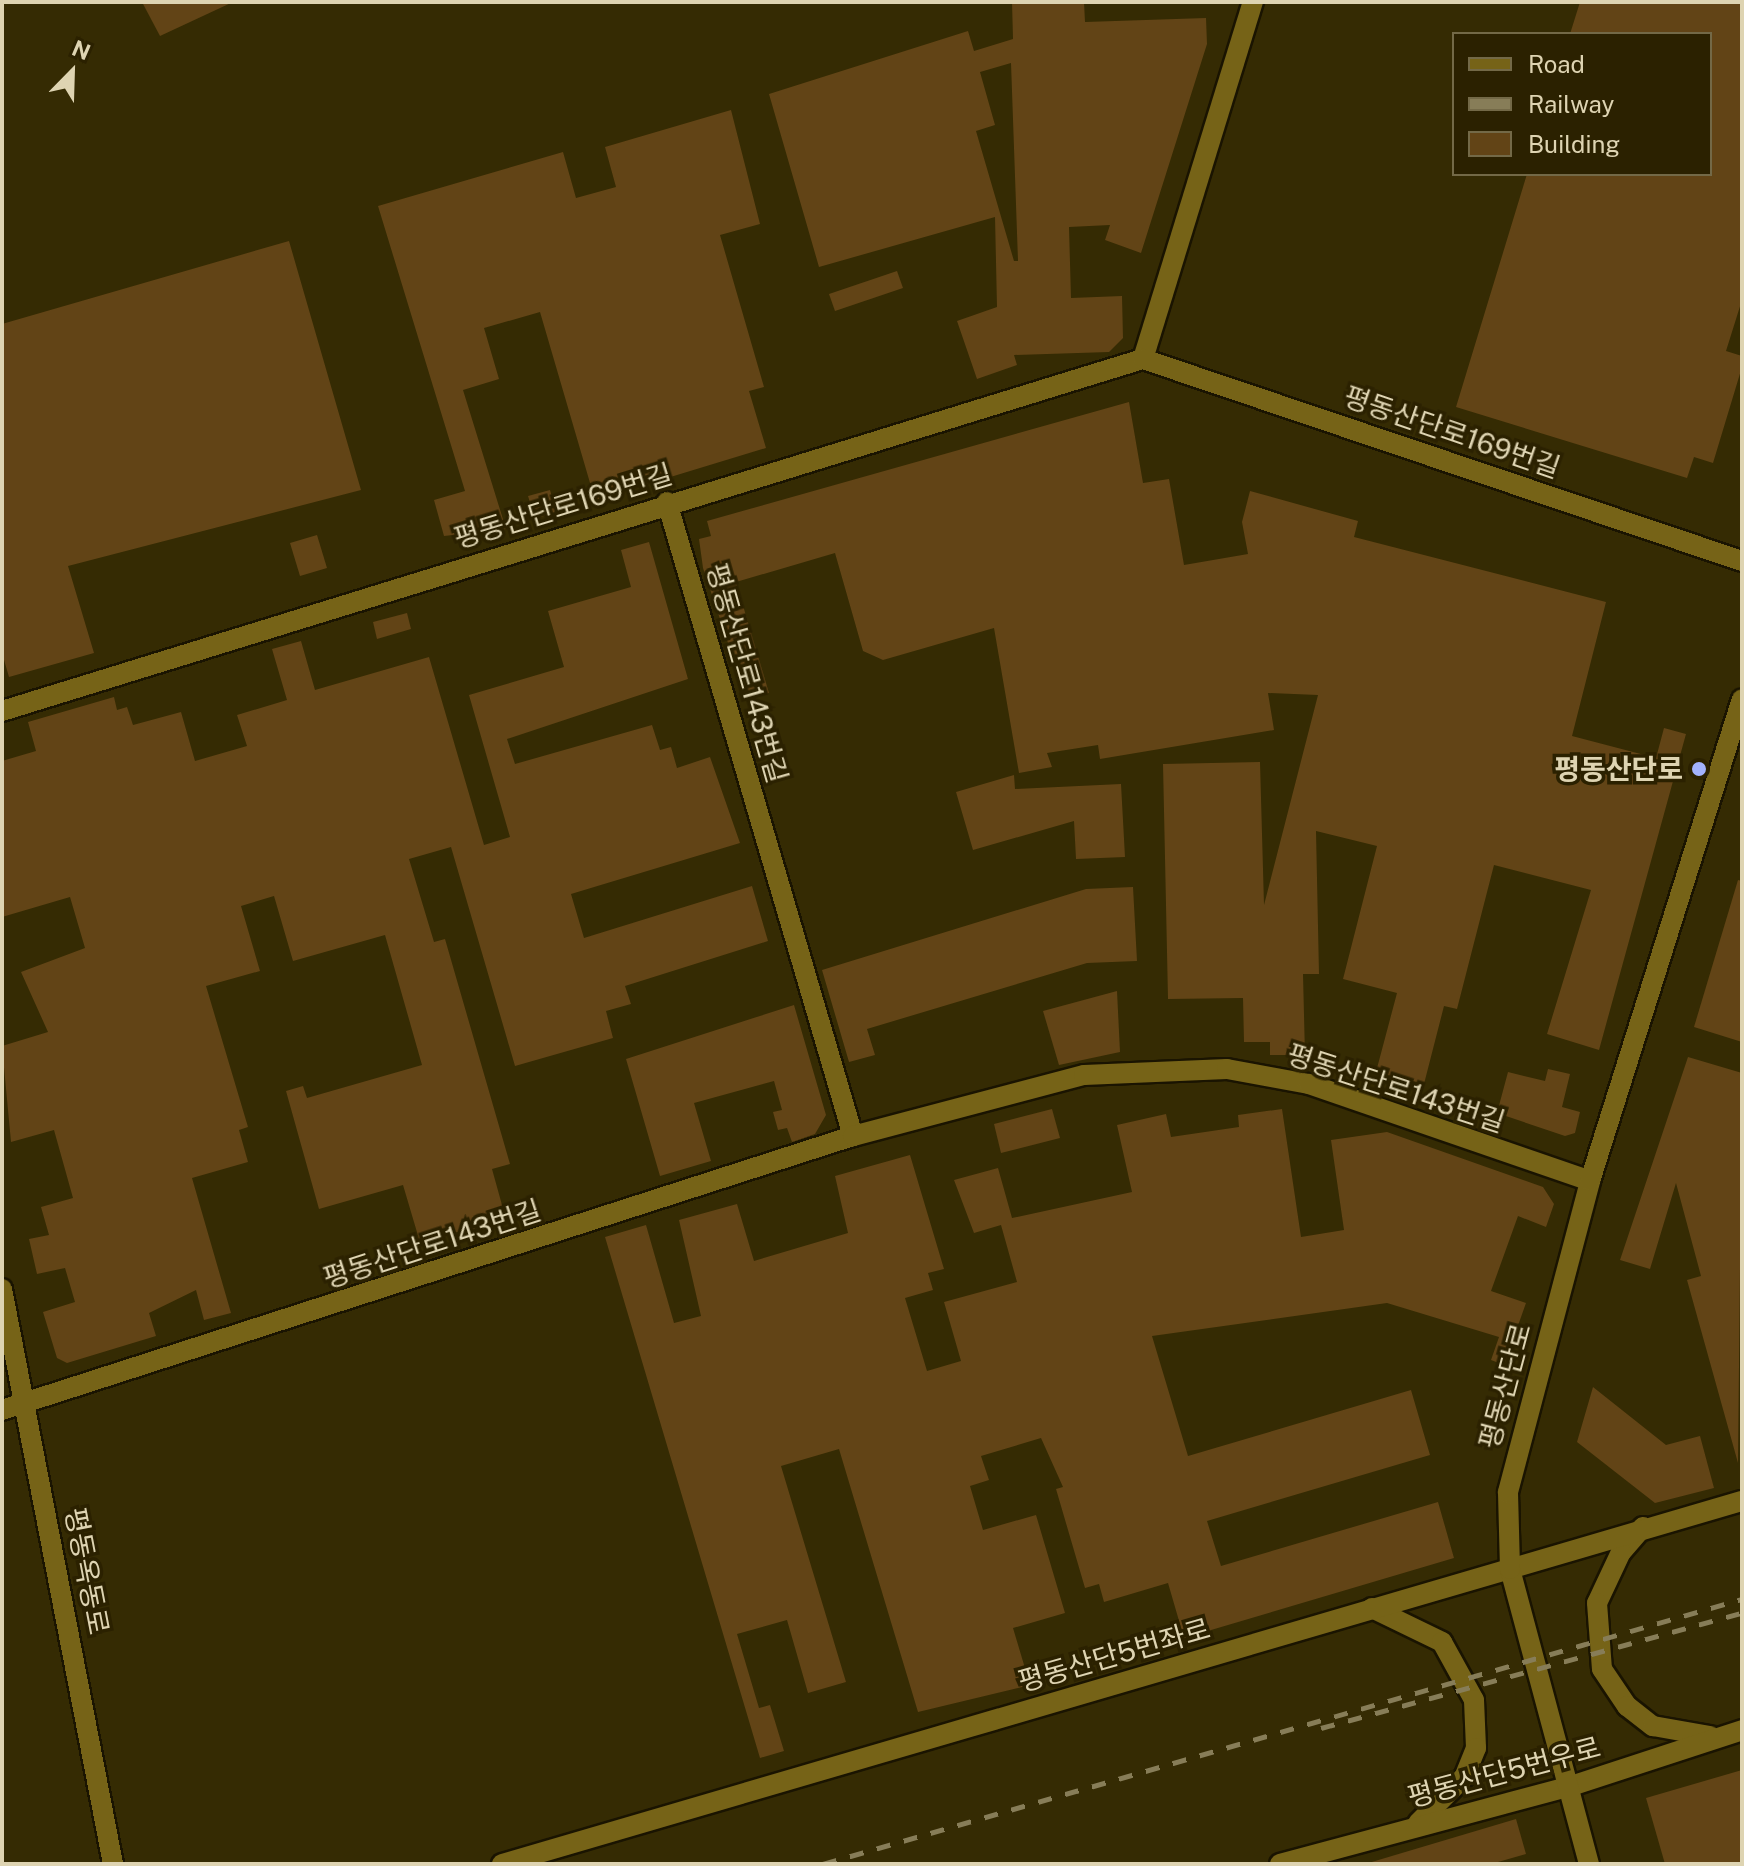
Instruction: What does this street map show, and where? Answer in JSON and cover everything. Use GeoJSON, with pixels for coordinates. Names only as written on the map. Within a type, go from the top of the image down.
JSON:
{"type":"FeatureCollection","features":[{"type":"Feature","properties":{"kind":"street"},"geometry":{"type":"LineString","coordinates":[[1143,359],[1253,2]]}},
{"type":"Feature","properties":{"kind":"street","name":"평동산단로169번길"},"geometry":{"type":"LineString","coordinates":[[2,711],[667,502],[1143,359],[1742,561]]}},
{"type":"Feature","properties":{"kind":"street","name":"평동산단로143번길"},"geometry":{"type":"LineString","coordinates":[[667,502],[853,1136]]}},
{"type":"Feature","properties":{"kind":"street","name":"평동산단로"},"geometry":{"type":"LineString","coordinates":[[1589,1864],[1510,1569],[1505,1528],[1516,1448],[1590,1181],[1742,699]]}},
{"type":"Feature","properties":{"kind":"street","name":"평동산단로143번길"},"geometry":{"type":"LineString","coordinates":[[2,1410],[853,1136],[1084,1075],[1227,1069],[1309,1084],[1590,1181]]}},
{"type":"Feature","properties":{"kind":"street","name":"평동옥동로"},"geometry":{"type":"LineString","coordinates":[[2,1289],[28,1404],[113,1864]]}},
{"type":"Feature","properties":{"kind":"street","name":"평동산단5번좌로"},"geometry":{"type":"LineString","coordinates":[[502,1864],[1510,1569],[1646,1524],[1742,1501]]}},
{"type":"Feature","properties":{"kind":"street"},"geometry":{"type":"LineString","coordinates":[[1646,1524],[1621,1552],[1597,1603],[1602,1669],[1627,1706],[1653,1726],[1720,1736]]}},
{"type":"Feature","properties":{"kind":"street"},"geometry":{"type":"LineString","coordinates":[[1372,1608],[1442,1642],[1460,1664],[1476,1711],[1476,1748],[1464,1777],[1418,1823]]}},
{"type":"Feature","properties":{"kind":"street","name":"평동산단5번우로"},"geometry":{"type":"LineString","coordinates":[[1280,1864],[1418,1823],[1568,1787],[1742,1730]]}},
{"type":"Feature","properties":{"kind":"building"},"geometry":{"type":"Polygon","coordinates":[[[142,2],[233,2],[160,36],[142,2]]]}},
{"type":"Feature","properties":{"kind":"building"},"geometry":{"type":"Polygon","coordinates":[[[1012,2],[1084,2],[1085,22],[1206,18],[1207,44],[1141,253],[1105,240],[1110,225],[1069,227],[1071,298],[1122,296],[1123,338],[1109,352],[1014,355],[1017,365],[977,379],[957,321],[997,307],[995,217],[819,267],[769,94],[968,31],[974,51],[1013,39],[1012,2]],[[1011,63],[980,72],[995,125],[976,131],[1014,261],[1018,261],[1011,63]]]}},
{"type":"Feature","properties":{"kind":"building"},"geometry":{"type":"Polygon","coordinates":[[[1580,2],[1742,2],[1742,300],[1726,351],[1742,356],[1742,367],[1713,463],[1694,457],[1687,478],[1456,407],[1526,176],[1712,176],[1712,32],[1571,32],[1580,2]]]}},
{"type":"Feature","properties":{"kind":"building"},"geometry":{"type":"Polygon","coordinates":[[[731,110],[760,224],[720,235],[764,387],[749,391],[766,448],[595,500],[540,312],[484,328],[499,379],[463,390],[506,529],[444,536],[434,500],[465,491],[378,206],[563,152],[576,198],[616,187],[605,147],[731,110]]]}},
{"type":"Feature","properties":{"kind":"building"},"geometry":{"type":"Polygon","coordinates":[[[289,241],[361,490],[68,566],[94,653],[9,677],[2,653],[2,324],[289,241]]]}},
{"type":"Feature","properties":{"kind":"building"},"geometry":{"type":"Polygon","coordinates":[[[897,271],[903,288],[835,311],[829,294],[897,271]]]}},
{"type":"Feature","properties":{"kind":"building"},"geometry":{"type":"Polygon","coordinates":[[[1129,402],[1143,483],[1169,479],[1184,565],[1248,554],[1242,522],[1250,491],[1358,521],[1354,537],[1606,602],[1572,736],[1656,758],[1664,728],[1686,734],[1599,1050],[1547,1034],[1591,890],[1494,865],[1457,1009],[1444,1006],[1424,1084],[1376,1072],[1397,993],[1343,979],[1377,846],[1316,831],[1319,974],[1303,974],[1305,1055],[1270,1055],[1270,1042],[1244,1042],[1243,998],[1168,999],[1163,764],[1260,762],[1264,905],[1318,695],[1268,693],[1274,730],[1100,759],[1098,745],[1047,753],[1052,767],[1019,773],[994,628],[883,660],[863,651],[835,553],[736,582],[769,693],[747,700],[703,568],[699,539],[711,536],[707,521],[1129,402]]]}},
{"type":"Feature","properties":{"kind":"building"},"geometry":{"type":"Polygon","coordinates":[[[550,490],[556,512],[535,519],[528,496],[550,490]]]}},
{"type":"Feature","properties":{"kind":"building"},"geometry":{"type":"Polygon","coordinates":[[[317,535],[327,568],[300,576],[290,543],[317,535]]]}},
{"type":"Feature","properties":{"kind":"building"},"geometry":{"type":"Polygon","coordinates":[[[649,542],[688,679],[507,739],[515,764],[652,725],[660,750],[671,747],[677,768],[710,757],[740,843],[571,894],[584,938],[752,886],[768,941],[625,986],[631,1004],[606,1011],[613,1038],[515,1066],[451,847],[409,859],[434,942],[445,939],[510,1164],[492,1169],[507,1223],[419,1239],[403,1185],[319,1209],[286,1091],[303,1086],[307,1098],[422,1065],[385,935],[293,961],[274,896],[241,906],[260,971],[206,986],[248,1127],[239,1130],[248,1162],[192,1178],[231,1313],[204,1320],[196,1290],[149,1313],[156,1336],[67,1363],[57,1358],[43,1312],[75,1302],[65,1268],[37,1274],[29,1239],[49,1235],[41,1207],[73,1198],[54,1130],[11,1142],[2,1046],[48,1032],[21,972],[85,948],[70,897],[2,917],[2,761],[36,751],[28,722],[114,697],[117,710],[127,707],[133,725],[181,712],[195,761],[247,746],[237,715],[287,700],[272,649],[301,641],[315,690],[429,657],[484,845],[510,837],[469,695],[564,667],[548,611],[631,587],[621,550],[649,542]]]}},
{"type":"Feature","properties":{"kind":"building"},"geometry":{"type":"Polygon","coordinates":[[[407,613],[411,629],[377,639],[373,622],[407,613]]]}},
{"type":"Feature","properties":{"kind":"building"},"geometry":{"type":"Polygon","coordinates":[[[1014,775],[1015,789],[1121,784],[1125,857],[1076,859],[1074,821],[973,850],[956,792],[1014,775]]]}},
{"type":"Feature","properties":{"kind":"building"},"geometry":{"type":"Polygon","coordinates":[[[1738,880],[1742,881],[1742,1042],[1694,1027],[1738,880]]]}},
{"type":"Feature","properties":{"kind":"building"},"geometry":{"type":"Polygon","coordinates":[[[1133,887],[1137,961],[1087,963],[867,1029],[875,1055],[849,1062],[822,970],[1086,889],[1133,887]]]}},
{"type":"Feature","properties":{"kind":"building"},"geometry":{"type":"Polygon","coordinates":[[[1117,991],[1120,1052],[1059,1065],[1043,1011],[1117,991]]]}},
{"type":"Feature","properties":{"kind":"building"},"geometry":{"type":"Polygon","coordinates":[[[794,1005],[826,1115],[815,1134],[792,1142],[787,1128],[778,1130],[773,1112],[782,1110],[774,1081],[694,1103],[711,1161],[660,1176],[626,1059],[794,1005]]]}},
{"type":"Feature","properties":{"kind":"building"},"geometry":{"type":"Polygon","coordinates":[[[1688,1057],[1742,1073],[1738,1463],[1687,1280],[1701,1276],[1676,1183],[1650,1269],[1620,1260],[1688,1057]]]}},
{"type":"Feature","properties":{"kind":"building"},"geometry":{"type":"Polygon","coordinates":[[[1548,1069],[1570,1074],[1562,1107],[1580,1112],[1575,1133],[1565,1136],[1497,1113],[1508,1072],[1545,1081],[1548,1069]]]}},
{"type":"Feature","properties":{"kind":"building"},"geometry":{"type":"Polygon","coordinates":[[[1052,1109],[1060,1138],[1001,1153],[994,1124],[1052,1109]]]}},
{"type":"Feature","properties":{"kind":"building"},"geometry":{"type":"Polygon","coordinates":[[[1282,1109],[1301,1237],[1344,1230],[1331,1140],[1387,1132],[1543,1187],[1554,1204],[1546,1227],[1518,1216],[1491,1291],[1526,1303],[1504,1365],[1491,1360],[1499,1337],[1387,1303],[1152,1336],[1188,1456],[1411,1390],[1430,1455],[1207,1521],[1221,1566],[1438,1502],[1454,1558],[1184,1638],[1168,1583],[1104,1602],[1099,1584],[1085,1588],[1056,1489],[1063,1487],[1041,1438],[981,1456],[989,1480],[970,1486],[983,1530],[1036,1515],[1065,1613],[1013,1628],[1030,1685],[918,1712],[839,1449],[781,1466],[846,1682],[808,1693],[787,1620],[737,1634],[759,1708],[770,1705],[784,1751],[760,1758],[605,1237],[646,1225],[674,1323],[701,1316],[679,1220],[737,1204],[754,1261],[848,1233],[835,1176],[910,1155],[944,1269],[928,1273],[933,1290],[905,1298],[927,1371],[961,1361],[944,1302],[1017,1282],[1001,1225],[974,1233],[954,1180],[998,1168],[1012,1218],[1132,1192],[1117,1125],[1166,1114],[1171,1137],[1239,1127],[1238,1115],[1282,1109]]]}},
{"type":"Feature","properties":{"kind":"building"},"geometry":{"type":"Polygon","coordinates":[[[1593,1387],[1666,1445],[1700,1436],[1714,1488],[1655,1503],[1577,1442],[1593,1387]]]}},
{"type":"Feature","properties":{"kind":"building"},"geometry":{"type":"Polygon","coordinates":[[[1742,1770],[1742,1864],[1665,1864],[1646,1798],[1742,1770]]]}},
{"type":"Feature","properties":{"kind":"building"},"geometry":{"type":"Polygon","coordinates":[[[1516,1819],[1526,1854],[1491,1864],[1365,1864],[1516,1819]]]}},
{"type":"Feature","properties":{"kind":"railway"},"geometry":{"type":"LineString","coordinates":[[823,1864],[1742,1599]]}},
{"type":"Feature","properties":{"kind":"railway"},"geometry":{"type":"LineString","coordinates":[[1321,1728],[1742,1613]]}},
{"type":"Feature","properties":{"kind":"place","name":"평동산단로"},"geometry":{"type":"Point","coordinates":[1699,769]}}]}
